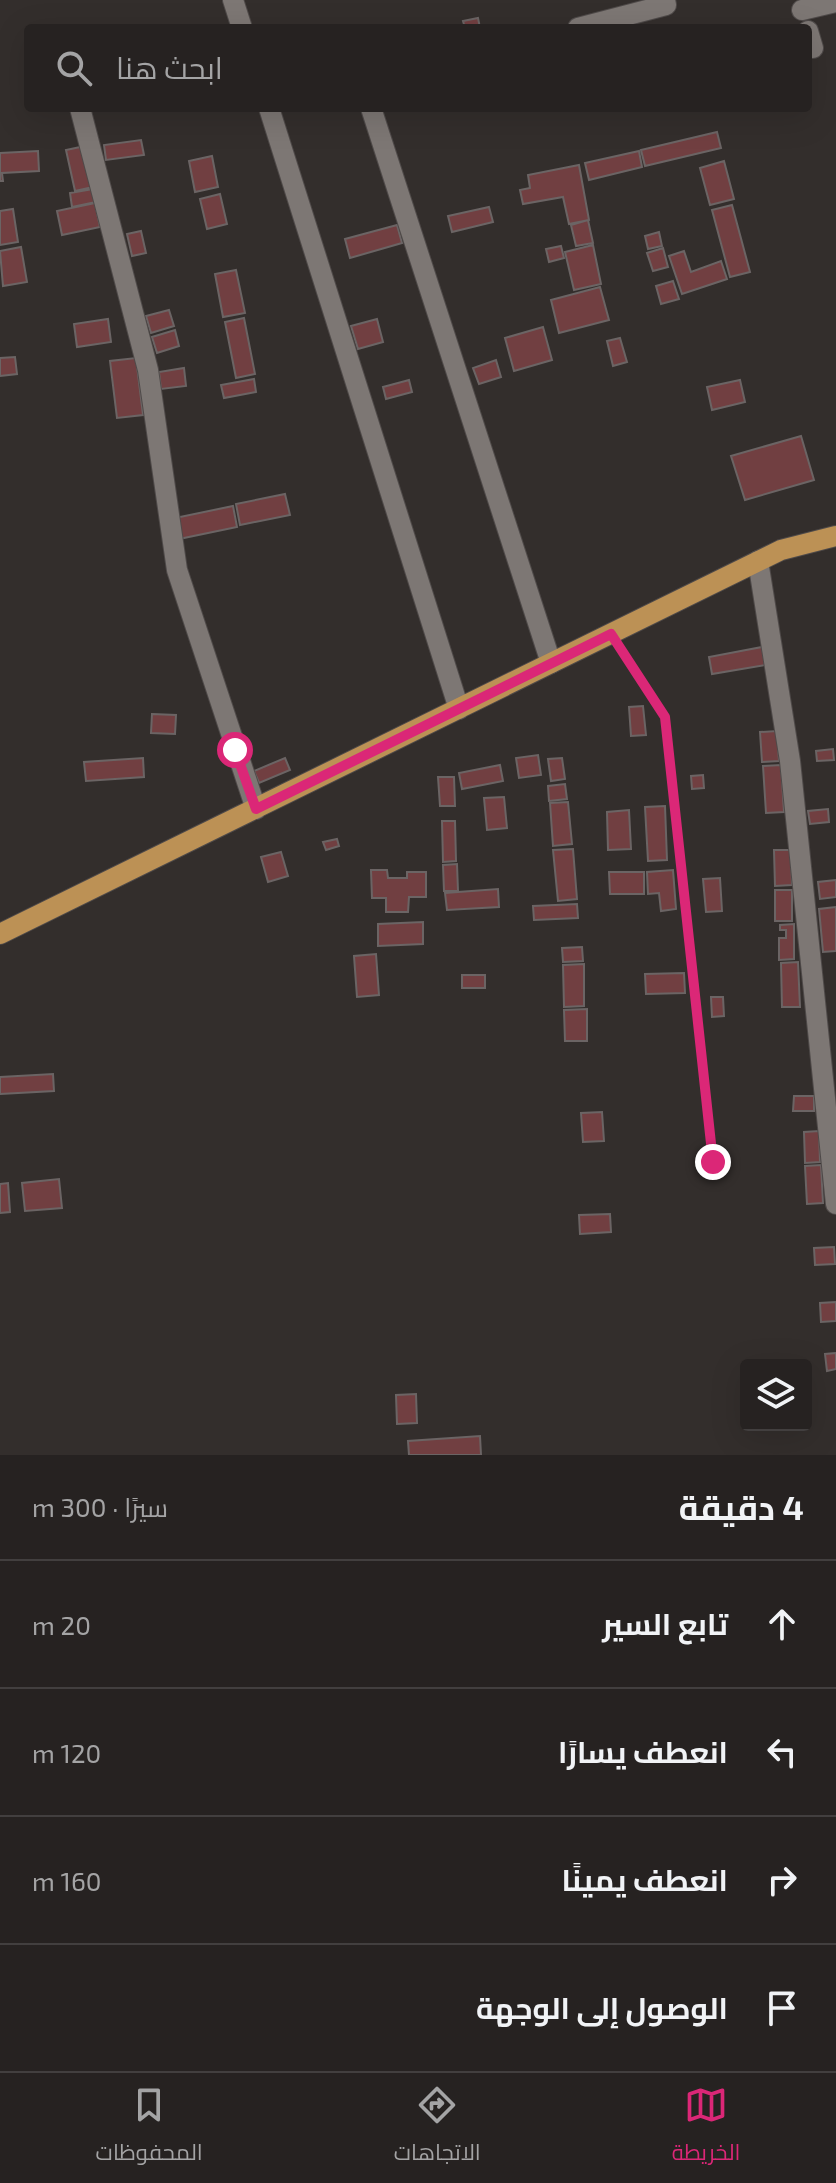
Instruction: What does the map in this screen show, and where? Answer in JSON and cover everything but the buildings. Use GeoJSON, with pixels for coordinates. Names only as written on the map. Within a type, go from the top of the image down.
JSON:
{"type":"FeatureCollection","features":[{"type":"Feature","properties":{"kind":"main road"},"geometry":{"type":"LineString","coordinates":[[0,934],[781,550],[836,536]]}},
{"type":"Feature","properties":{"kind":"street"},"geometry":{"type":"LineString","coordinates":[[233,0],[241,24]]}},
{"type":"Feature","properties":{"kind":"street"},"geometry":{"type":"LineString","coordinates":[[593,24],[666,5],[665,0]]}},
{"type":"Feature","properties":{"kind":"street"},"geometry":{"type":"LineString","coordinates":[[806,23],[836,2]]}},
{"type":"Feature","properties":{"kind":"street"},"geometry":{"type":"LineString","coordinates":[[81,112],[148,370],[177,570],[256,809]]}},
{"type":"Feature","properties":{"kind":"street"},"geometry":{"type":"LineString","coordinates":[[270,112],[459,709]]}},
{"type":"Feature","properties":{"kind":"street"},"geometry":{"type":"LineString","coordinates":[[372,112],[551,663]]}},
{"type":"Feature","properties":{"kind":"street"},"geometry":{"type":"LineString","coordinates":[[758,561],[790,761],[836,1204]]}},
{"type":"Feature","properties":{"kind":"path"},"geometry":{"type":"LineString","coordinates":[[611,634],[665,717],[713,1162]]}},
{"type":"Feature","properties":{"kind":"route"},"geometry":{"type":"LineString","coordinates":[[235,750],[256,809],[611,634],[665,717],[713,1162]]}}]}
